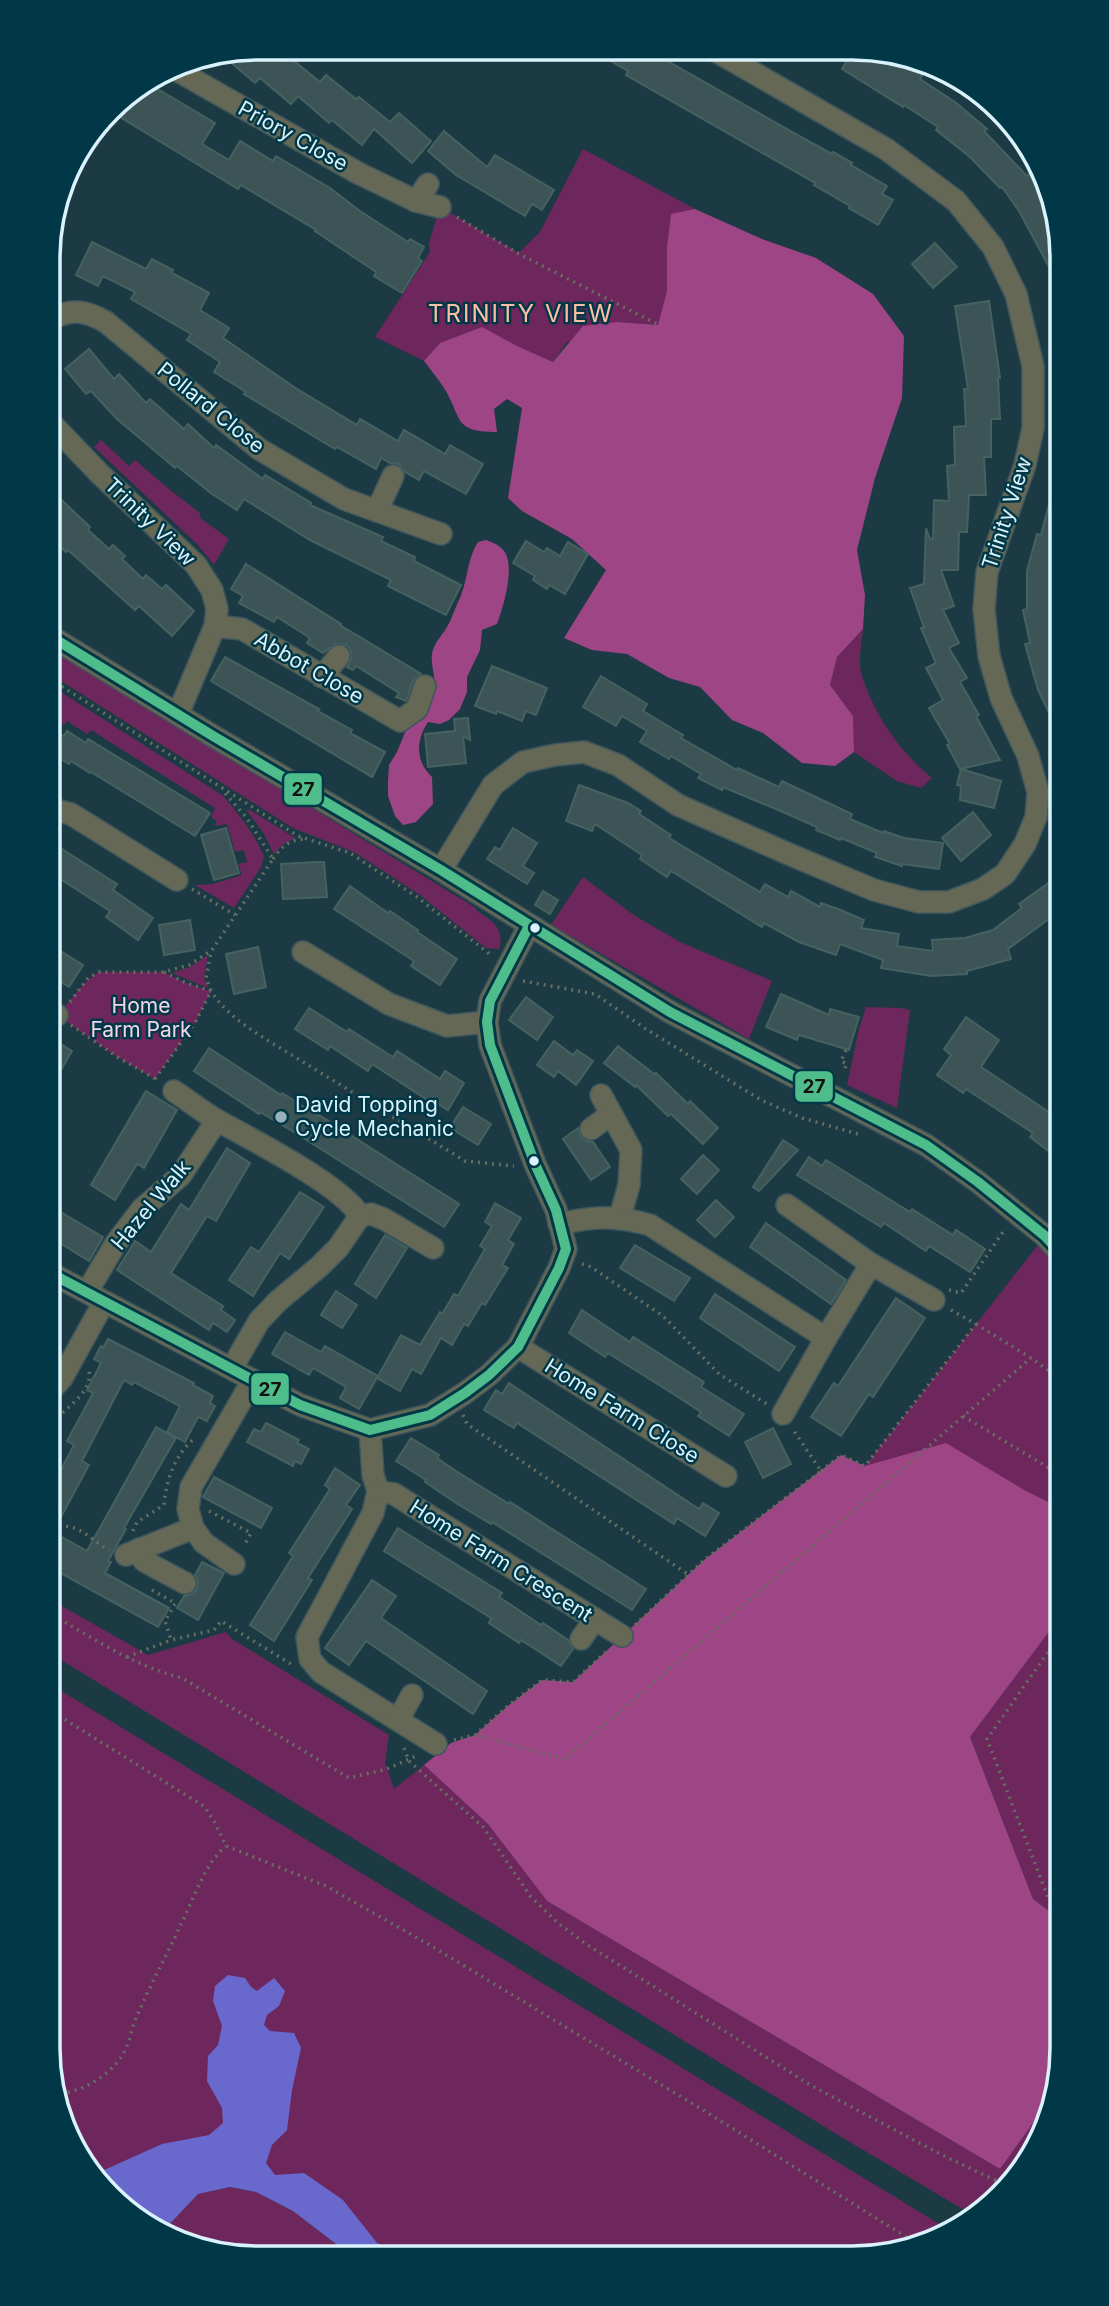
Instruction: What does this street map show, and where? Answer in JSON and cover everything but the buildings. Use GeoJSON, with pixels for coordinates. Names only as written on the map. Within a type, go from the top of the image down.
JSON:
{"type":"FeatureCollection","features":[{"type":"Feature","properties":{"kind":"street","name":"Trinity View"},"geometry":{"type":"LineString","coordinates":[[441,870],[493,785],[523,762],[555,755],[584,752],[618,765],[678,805],[874,890],[919,902],[949,901],[983,889],[1005,874],[1025,844],[1047,795],[1001,698],[989,656],[984,608],[987,572],[1025,465],[1032,428],[1033,366],[1016,294],[993,247],[956,201],[886,149],[731,60]]}},
{"type":"Feature","properties":{"kind":"street","name":"Priory Close"},"geometry":{"type":"LineString","coordinates":[[184,74],[358,173],[422,192],[440,207]]}},
{"type":"Feature","properties":{"kind":"street","name":"Pollard Close"},"geometry":{"type":"LineString","coordinates":[[60,314],[90,313],[106,322],[259,449],[344,499],[440,534]]}},
{"type":"Feature","properties":{"kind":"street","name":"Trinity View"},"geometry":{"type":"LineString","coordinates":[[60,432],[196,565],[212,590],[216,609],[215,625],[178,714]]}},
{"type":"Feature","properties":{"kind":"street"},"geometry":{"type":"LineString","coordinates":[[377,511],[393,476]]}},
{"type":"Feature","properties":{"kind":"street","name":"Abbot Close"},"geometry":{"type":"LineString","coordinates":[[215,625],[242,629],[400,721],[416,709],[425,686]]}},
{"type":"Feature","properties":{"kind":"street"},"geometry":{"type":"LineString","coordinates":[[60,642],[333,808],[441,870],[670,1012],[926,1144],[1049,1241]]}},
{"type":"Feature","properties":{"kind":"street"},"geometry":{"type":"LineString","coordinates":[[322,677],[339,656]]}},
{"type":"Feature","properties":{"kind":"street"},"geometry":{"type":"LineString","coordinates":[[60,811],[71,814],[177,880]]}},
{"type":"Feature","properties":{"kind":"street"},"geometry":{"type":"LineString","coordinates":[[59,1278],[300,1405],[370,1430],[430,1415],[466,1393],[518,1347],[566,1250],[555,1210],[490,1045],[487,1022],[489,1000],[529,926]]}},
{"type":"Feature","properties":{"kind":"street"},"geometry":{"type":"LineString","coordinates":[[303,952],[389,1004],[447,1026],[487,1022]]}},
{"type":"Feature","properties":{"kind":"street"},"geometry":{"type":"LineString","coordinates":[[174,1091],[216,1120],[321,1181],[354,1206],[360,1216]]}},
{"type":"Feature","properties":{"kind":"street"},"geometry":{"type":"LineString","coordinates":[[601,1096],[631,1150],[629,1185],[620,1217]]}},
{"type":"Feature","properties":{"kind":"street"},"geometry":{"type":"LineString","coordinates":[[591,1129],[611,1114]]}},
{"type":"Feature","properties":{"kind":"street","name":"Hazel Walk"},"geometry":{"type":"LineString","coordinates":[[59,1381],[122,1234],[142,1209],[181,1174],[216,1120]]}},
{"type":"Feature","properties":{"kind":"street"},"geometry":{"type":"LineString","coordinates":[[787,1205],[872,1264],[934,1300]]}},
{"type":"Feature","properties":{"kind":"street"},"geometry":{"type":"LineString","coordinates":[[232,1368],[259,1321],[338,1248],[360,1216],[371,1214],[384,1219],[433,1248]]}},
{"type":"Feature","properties":{"kind":"street"},"geometry":{"type":"LineString","coordinates":[[559,1224],[588,1217],[620,1217],[650,1225],[825,1338]]}},
{"type":"Feature","properties":{"kind":"street"},"geometry":{"type":"LineString","coordinates":[[783,1414],[825,1338],[872,1264]]}},
{"type":"Feature","properties":{"kind":"street","name":"Home Farm Close"},"geometry":{"type":"LineString","coordinates":[[518,1347],[726,1476]]}},
{"type":"Feature","properties":{"kind":"street"},"geometry":{"type":"LineString","coordinates":[[234,1564],[204,1543],[193,1528],[188,1509],[189,1498],[191,1487],[253,1380]]}},
{"type":"Feature","properties":{"kind":"street","name":"Home Farm Crescent"},"geometry":{"type":"LineString","coordinates":[[310,1659],[307,1637],[373,1513],[378,1491],[373,1475],[370,1430]]}},
{"type":"Feature","properties":{"kind":"street","name":"Home Farm Crescent"},"geometry":{"type":"LineString","coordinates":[[378,1491],[394,1494],[622,1636]]}},
{"type":"Feature","properties":{"kind":"street"},"geometry":{"type":"LineString","coordinates":[[185,1583],[133,1552],[193,1528]]}},
{"type":"Feature","properties":{"kind":"street"},"geometry":{"type":"LineString","coordinates":[[581,1639],[595,1619]]}},
{"type":"Feature","properties":{"kind":"street"},"geometry":{"type":"LineString","coordinates":[[310,1659],[321,1672],[436,1744]]}},
{"type":"Feature","properties":{"kind":"street"},"geometry":{"type":"LineString","coordinates":[[398,1720],[412,1695]]}},
{"type":"Feature","properties":{"kind":"path"},"geometry":{"type":"LineString","coordinates":[[440,207],[519,254],[659,325]]}},
{"type":"Feature","properties":{"kind":"path"},"geometry":{"type":"LineString","coordinates":[[60,685],[298,836],[350,853],[361,860],[417,897],[481,949],[507,965],[516,980],[595,994],[761,1100],[802,1118],[869,1138]]}},
{"type":"Feature","properties":{"kind":"path"},"geometry":{"type":"LineString","coordinates":[[220,788],[246,817],[272,859]]}},
{"type":"Feature","properties":{"kind":"path"},"geometry":{"type":"LineString","coordinates":[[307,839],[295,839],[283,845],[212,950],[206,978],[220,1006],[259,1035],[465,1161],[513,1166],[535,1164]]}},
{"type":"Feature","properties":{"kind":"path"},"geometry":{"type":"LineString","coordinates":[[177,880],[235,915]]}},
{"type":"Feature","properties":{"kind":"path"},"geometry":{"type":"LineString","coordinates":[[60,1010],[70,1002],[88,978],[99,972],[164,972],[189,964],[212,950]]}},
{"type":"Feature","properties":{"kind":"path"},"geometry":{"type":"LineString","coordinates":[[164,972],[211,991]]}},
{"type":"Feature","properties":{"kind":"path"},"geometry":{"type":"LineString","coordinates":[[155,1079],[196,1021],[211,991]]}},
{"type":"Feature","properties":{"kind":"path"},"geometry":{"type":"LineString","coordinates":[[60,1018],[174,1091]]}},
{"type":"Feature","properties":{"kind":"path"},"geometry":{"type":"LineString","coordinates":[[845,1069],[848,1064],[841,1061],[846,1050]]}},
{"type":"Feature","properties":{"kind":"path"},"geometry":{"type":"LineString","coordinates":[[961,1293],[1016,1213]]}},
{"type":"Feature","properties":{"kind":"path"},"geometry":{"type":"LineString","coordinates":[[563,1257],[591,1267],[663,1316],[719,1374],[783,1414],[821,1471]]}},
{"type":"Feature","properties":{"kind":"path"},"geometry":{"type":"LineString","coordinates":[[934,1300],[1049,1371]]}},
{"type":"Feature","properties":{"kind":"path"},"geometry":{"type":"LineString","coordinates":[[475,1735],[542,1680],[573,1682],[704,1560],[842,1455],[865,1466],[976,1324]]}},
{"type":"Feature","properties":{"kind":"path"},"geometry":{"type":"LineString","coordinates":[[436,1744],[475,1735],[565,1759],[1031,1358]]}},
{"type":"Feature","properties":{"kind":"path"},"geometry":{"type":"LineString","coordinates":[[466,1393],[461,1410],[467,1424],[689,1574]]}},
{"type":"Feature","properties":{"kind":"path"},"geometry":{"type":"LineString","coordinates":[[964,1416],[1049,1468]]}},
{"type":"Feature","properties":{"kind":"path"},"geometry":{"type":"LineString","coordinates":[[59,1527],[65,1525],[80,1530],[108,1549],[133,1552],[129,1540],[138,1522],[164,1505],[168,1478],[188,1444],[215,1427],[226,1425]]}},
{"type":"Feature","properties":{"kind":"path"},"geometry":{"type":"LineString","coordinates":[[189,1498],[251,1533],[234,1564]]}},
{"type":"Feature","properties":{"kind":"path"},"geometry":{"type":"LineString","coordinates":[[171,1640],[165,1621],[185,1583]]}},
{"type":"Feature","properties":{"kind":"path"},"geometry":{"type":"LineString","coordinates":[[144,1585],[175,1603]]}},
{"type":"Feature","properties":{"kind":"path"},"geometry":{"type":"LineString","coordinates":[[59,1619],[126,1658],[182,1678],[349,1778],[387,1769],[409,1760],[483,1827],[531,1897],[558,1923],[586,1944],[812,2086],[946,2157],[999,2181]]}},
{"type":"Feature","properties":{"kind":"path"},"geometry":{"type":"LineString","coordinates":[[126,1658],[171,1640],[214,1630],[221,1621],[291,1664],[310,1659]]}},
{"type":"Feature","properties":{"kind":"path"},"geometry":{"type":"LineString","coordinates":[[1049,1650],[987,1739],[1049,1900]]}},
{"type":"Feature","properties":{"kind":"path"},"geometry":{"type":"LineString","coordinates":[[59,1716],[205,1807],[226,1846],[326,1886],[417,1937],[908,2238]]}},
{"type":"Feature","properties":{"kind":"path"},"geometry":{"type":"LineString","coordinates":[[65,2094],[108,2071],[123,2055],[136,2017],[199,1888],[217,1854],[226,1846]]}},
{"type":"Feature","properties":{"kind":"green space"},"geometry":{"type":"Polygon","coordinates":[[[583,149],[695,209],[671,215],[667,247],[667,291],[659,325],[617,322],[566,343],[553,362],[517,346],[440,343],[424,361],[375,337],[430,252],[429,243],[440,207],[519,253],[540,232],[583,149]]]}},
{"type":"Feature","properties":{"kind":"green space"},"geometry":{"type":"Polygon","coordinates":[[[101,440],[129,466],[135,460],[200,513],[200,518],[229,539],[214,565],[197,544],[94,447],[101,440]]]}},
{"type":"Feature","properties":{"kind":"green space"},"geometry":{"type":"Polygon","coordinates":[[[863,629],[860,661],[866,686],[880,716],[899,744],[932,778],[921,788],[897,781],[854,752],[853,716],[830,685],[837,657],[863,629]]]}},
{"type":"Feature","properties":{"kind":"green space"},"geometry":{"type":"Polygon","coordinates":[[[60,655],[476,908],[499,930],[499,949],[486,948],[420,895],[354,852],[293,828],[60,680],[60,655]]]}},
{"type":"Feature","properties":{"kind":"green space"},"geometry":{"type":"Polygon","coordinates":[[[60,691],[222,795],[250,831],[264,856],[261,867],[234,908],[195,885],[213,884],[242,875],[238,864],[247,862],[244,850],[235,852],[227,824],[215,826],[217,821],[211,817],[215,808],[91,730],[87,734],[67,721],[64,725],[60,722],[60,691]]]}},
{"type":"Feature","properties":{"kind":"green space"},"geometry":{"type":"Polygon","coordinates":[[[246,809],[295,838],[282,845],[274,854],[246,809]]]}},
{"type":"Feature","properties":{"kind":"green space"},"geometry":{"type":"Polygon","coordinates":[[[583,877],[635,916],[682,943],[772,981],[749,1039],[551,925],[583,877]]]}},
{"type":"Feature","properties":{"kind":"green space"},"geometry":{"type":"Polygon","coordinates":[[[208,955],[204,977],[208,988],[172,973],[190,967],[208,955]]]}},
{"type":"Feature","properties":{"kind":"green space","name":"Home Farm Park"},"geometry":{"type":"Polygon","coordinates":[[[99,972],[164,972],[211,991],[196,1021],[155,1079],[60,1017],[60,1012],[99,972]]]}},
{"type":"Feature","properties":{"kind":"green space"},"geometry":{"type":"Polygon","coordinates":[[[866,1007],[910,1010],[897,1108],[847,1085],[866,1007]]]}},
{"type":"Feature","properties":{"kind":"green space"},"geometry":{"type":"Polygon","coordinates":[[[1045,1236],[1049,1241],[1049,1502],[1026,1491],[865,1466],[1045,1236]]]}},
{"type":"Feature","properties":{"kind":"green space"},"geometry":{"type":"Polygon","coordinates":[[[59,1605],[148,1655],[226,1632],[232,1639],[389,1735],[385,1763],[394,1789],[424,1765],[488,1824],[547,1901],[1000,2169],[1036,2119],[1023,2148],[1009,2169],[992,2189],[965,2211],[59,1659],[59,1605]]]}},
{"type":"Feature","properties":{"kind":"green space"},"geometry":{"type":"Polygon","coordinates":[[[1049,1631],[1049,1911],[1033,1899],[970,1737],[1049,1631]]]}},
{"type":"Feature","properties":{"kind":"green space"},"geometry":{"type":"Polygon","coordinates":[[[59,1690],[940,2225],[903,2240],[852,2246],[355,2246],[239,2172],[137,2205],[117,2189],[100,2169],[86,2148],[66,2100],[59,2048],[59,1690]]]}},
{"type":"Feature","properties":{"kind":"green space"},"geometry":{"type":"Polygon","coordinates":[[[230,2187],[256,2192],[293,2211],[339,2246],[245,2246],[219,2243],[169,2225],[198,2194],[230,2187]]]}},
{"type":"Feature","properties":{"kind":"shaded area"},"geometry":{"type":"Polygon","coordinates":[[[695,209],[762,239],[816,258],[873,294],[904,336],[902,398],[875,478],[857,550],[865,595],[863,629],[837,657],[830,685],[853,716],[854,752],[835,766],[802,763],[763,733],[732,720],[700,687],[669,678],[627,654],[592,650],[564,638],[606,570],[572,539],[522,511],[508,498],[522,408],[507,399],[494,409],[497,432],[466,426],[461,422],[444,388],[424,361],[440,343],[482,327],[553,362],[583,326],[617,322],[658,325],[667,291],[667,247],[671,214],[695,209]]]}},
{"type":"Feature","properties":{"kind":"shaded area"},"geometry":{"type":"Polygon","coordinates":[[[486,540],[504,551],[509,564],[502,609],[497,624],[482,630],[480,650],[467,677],[467,692],[460,709],[449,720],[440,724],[428,722],[424,729],[419,750],[426,771],[432,777],[433,804],[416,822],[403,825],[395,816],[388,796],[389,765],[406,730],[419,720],[428,708],[434,684],[433,650],[449,624],[460,598],[474,549],[478,542],[486,540]]]}},
{"type":"Feature","properties":{"kind":"shaded area"},"geometry":{"type":"Polygon","coordinates":[[[946,1443],[1049,1502],[1049,1631],[970,1737],[1033,1899],[1049,1911],[1049,2061],[1046,2087],[1036,2119],[1000,2169],[547,1901],[488,1824],[424,1765],[451,1743],[475,1735],[542,1680],[573,1682],[704,1560],[841,1455],[865,1466],[946,1443]]]}},
{"type":"Feature","properties":{"kind":"shaded area"},"geometry":{"type":"Polygon","coordinates":[[[228,1975],[245,1978],[257,1991],[274,1978],[285,1991],[279,2006],[267,2015],[264,2025],[270,2031],[294,2033],[301,2048],[287,2130],[272,2145],[266,2163],[275,2175],[304,2173],[343,2200],[377,2243],[385,2246],[339,2246],[293,2211],[256,2192],[230,2187],[198,2194],[169,2225],[147,2213],[117,2189],[102,2171],[162,2144],[209,2135],[223,2123],[222,2108],[207,2081],[208,2056],[218,2045],[222,2026],[213,2001],[215,1986],[228,1975]]]}},
{"type":"Feature","properties":{"kind":"transit line","name":"27"},"geometry":{"type":"LineString","coordinates":[[60,642],[441,870],[670,1012],[926,1145],[978,1182],[1049,1241]]}},
{"type":"Feature","properties":{"kind":"transit line","name":"27"},"geometry":{"type":"LineString","coordinates":[[59,1278],[300,1405],[370,1430],[430,1415],[465,1393],[489,1375],[518,1347],[566,1249],[556,1210],[535,1164],[490,1045],[487,1022],[490,1001],[529,926]]}},
{"type":"Feature","properties":{"kind":"place","name":"David Topping Cycle Mechanic"},"geometry":{"type":"Point","coordinates":[281,1117]}},
{"type":"Feature","properties":{"kind":"district","name":"TRINITY VIEW"},"geometry":{"type":"Point","coordinates":[521,314]}}]}
